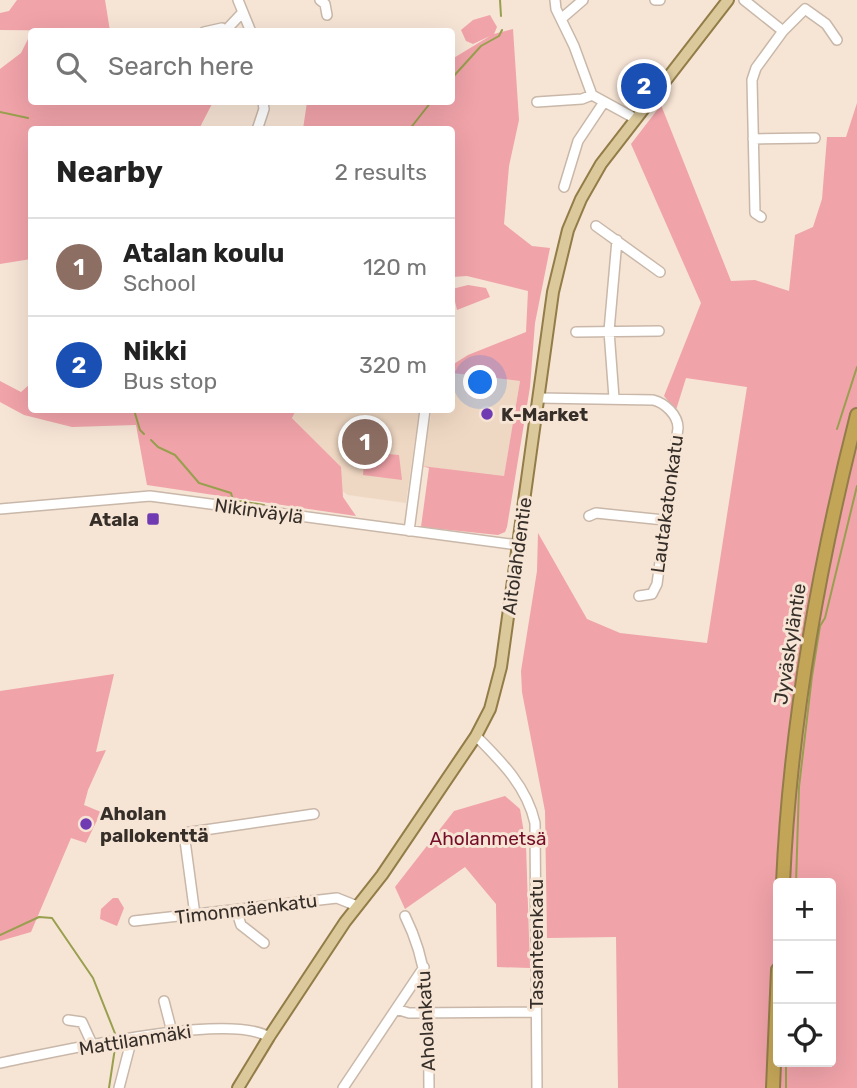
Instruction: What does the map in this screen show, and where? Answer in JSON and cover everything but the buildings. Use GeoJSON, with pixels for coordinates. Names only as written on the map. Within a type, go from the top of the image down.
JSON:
{"type":"FeatureCollection","features":[{"type":"Feature","properties":{"kind":"highway","name":"Jyväskyläntie"},"geometry":{"type":"LineString","coordinates":[[782,878],[802,685],[833,513],[857,415]]}},
{"type":"Feature","properties":{"kind":"highway"},"geometry":{"type":"LineString","coordinates":[[774,1088],[777,1004]]}},
{"type":"Feature","properties":{"kind":"main road","name":"Aitolahdentie"},"geometry":{"type":"LineString","coordinates":[[238,1088],[357,906],[382,876],[476,736],[490,709],[501,667],[553,292],[568,230],[580,199],[595,172],[729,0]]}},
{"type":"Feature","properties":{"kind":"street"},"geometry":{"type":"LineString","coordinates":[[238,0],[249,28]]}},
{"type":"Feature","properties":{"kind":"street"},"geometry":{"type":"LineString","coordinates":[[320,0],[325,4],[327,15]]}},
{"type":"Feature","properties":{"kind":"street"},"geometry":{"type":"LineString","coordinates":[[555,0],[556,9],[592,96],[636,119]]}},
{"type":"Feature","properties":{"kind":"street"},"geometry":{"type":"LineString","coordinates":[[561,19],[583,0]]}},
{"type":"Feature","properties":{"kind":"street"},"geometry":{"type":"LineString","coordinates":[[744,0],[783,31]]}},
{"type":"Feature","properties":{"kind":"street"},"geometry":{"type":"LineString","coordinates":[[761,217],[755,213],[752,80],[756,68],[783,31],[805,9],[826,24],[837,40]]}},
{"type":"Feature","properties":{"kind":"street"},"geometry":{"type":"LineString","coordinates":[[229,28],[243,12]]}},
{"type":"Feature","properties":{"kind":"street"},"geometry":{"type":"LineString","coordinates":[[537,102],[592,96]]}},
{"type":"Feature","properties":{"kind":"street"},"geometry":{"type":"LineString","coordinates":[[564,187],[578,141],[604,102]]}},
{"type":"Feature","properties":{"kind":"street"},"geometry":{"type":"LineString","coordinates":[[258,126],[263,105]]}},
{"type":"Feature","properties":{"kind":"street"},"geometry":{"type":"LineString","coordinates":[[753,139],[815,138]]}},
{"type":"Feature","properties":{"kind":"street"},"geometry":{"type":"LineString","coordinates":[[596,226],[660,272]]}},
{"type":"Feature","properties":{"kind":"street"},"geometry":{"type":"LineString","coordinates":[[614,398],[609,331],[617,240]]}},
{"type":"Feature","properties":{"kind":"street"},"geometry":{"type":"LineString","coordinates":[[576,332],[659,331]]}},
{"type":"Feature","properties":{"kind":"street","name":"Lautakatonkatu"},"geometry":{"type":"LineString","coordinates":[[539,398],[614,398],[660,402],[678,422],[655,590],[649,596],[639,596]]}},
{"type":"Feature","properties":{"kind":"street"},"geometry":{"type":"LineString","coordinates":[[409,531],[425,413]]}},
{"type":"Feature","properties":{"kind":"street","name":"Nikinväylä"},"geometry":{"type":"LineString","coordinates":[[0,509],[150,496],[518,545]]}},
{"type":"Feature","properties":{"kind":"street"},"geometry":{"type":"LineString","coordinates":[[589,516],[596,513],[664,520]]}},
{"type":"Feature","properties":{"kind":"street","name":"Tasanteenkatu"},"geometry":{"type":"LineString","coordinates":[[476,736],[517,781],[528,801],[535,823],[537,1088]]}},
{"type":"Feature","properties":{"kind":"street"},"geometry":{"type":"LineString","coordinates":[[195,915],[184,833],[314,814]]}},
{"type":"Feature","properties":{"kind":"street","name":"Timonmäenkatu"},"geometry":{"type":"LineString","coordinates":[[134,921],[337,898],[357,906]]}},
{"type":"Feature","properties":{"kind":"street"},"geometry":{"type":"LineString","coordinates":[[236,910],[241,925],[264,943]]}},
{"type":"Feature","properties":{"kind":"street","name":"Aholankatu"},"geometry":{"type":"LineString","coordinates":[[405,916],[422,955],[424,967],[429,1012],[429,1088]]}},
{"type":"Feature","properties":{"kind":"street"},"geometry":{"type":"LineString","coordinates":[[343,1088],[424,967]]}},
{"type":"Feature","properties":{"kind":"street"},"geometry":{"type":"LineString","coordinates":[[164,1001],[172,1032]]}},
{"type":"Feature","properties":{"kind":"street"},"geometry":{"type":"LineString","coordinates":[[396,1009],[409,1013],[536,1012]]}},
{"type":"Feature","properties":{"kind":"street"},"geometry":{"type":"LineString","coordinates":[[68,1020],[82,1022],[93,1046]]}},
{"type":"Feature","properties":{"kind":"street","name":"Mattilanmäki"},"geometry":{"type":"LineString","coordinates":[[0,1063],[172,1032],[255,1030],[269,1037]]}},
{"type":"Feature","properties":{"kind":"street"},"geometry":{"type":"LineString","coordinates":[[119,1088],[132,1038]]}},
{"type":"Feature","properties":{"kind":"shaded area"},"geometry":{"type":"Polygon","coordinates":[[[455,373],[520,381],[504,477],[422,466],[431,413],[455,413],[455,373]]]}},
{"type":"Feature","properties":{"kind":"shaded area"},"geometry":{"type":"Polygon","coordinates":[[[294,413],[419,413],[406,503],[348,495],[342,491],[340,467],[292,417],[294,413]]]}},
{"type":"Feature","properties":{"kind":"green space"},"geometry":{"type":"Polygon","coordinates":[[[17,0],[105,0],[110,28],[0,30],[0,13],[9,11],[17,0]]]}},
{"type":"Feature","properties":{"kind":"green space"},"geometry":{"type":"Polygon","coordinates":[[[490,15],[497,27],[494,34],[513,29],[519,120],[509,166],[504,224],[532,246],[550,248],[535,323],[530,387],[507,527],[505,532],[498,535],[421,527],[429,468],[422,466],[504,476],[520,381],[455,373],[455,363],[468,355],[526,332],[528,291],[467,276],[455,277],[455,126],[303,126],[307,105],[455,105],[455,57],[490,36],[473,44],[466,41],[461,30],[473,20],[490,15]]]}},
{"type":"Feature","properties":{"kind":"green space"},"geometry":{"type":"Polygon","coordinates":[[[28,39],[28,105],[211,105],[201,126],[28,126],[28,259],[0,264],[0,69],[21,53],[28,39]]]}},
{"type":"Feature","properties":{"kind":"green space"},"geometry":{"type":"Polygon","coordinates":[[[857,103],[857,1088],[618,1088],[616,937],[547,938],[545,811],[522,692],[521,671],[537,571],[538,533],[587,619],[620,633],[707,643],[747,387],[686,378],[676,410],[664,396],[701,303],[631,144],[661,105],[731,281],[755,280],[789,291],[795,235],[813,227],[822,199],[827,137],[846,137],[857,103]]]}},
{"type":"Feature","properties":{"kind":"green space"},"geometry":{"type":"Polygon","coordinates":[[[468,285],[486,288],[490,297],[457,310],[455,288],[468,285]]]}},
{"type":"Feature","properties":{"kind":"green space"},"geometry":{"type":"Polygon","coordinates":[[[0,381],[21,392],[28,386],[28,413],[294,413],[292,418],[341,467],[343,497],[356,516],[147,485],[136,425],[72,427],[24,415],[0,402],[0,381]]]}},
{"type":"Feature","properties":{"kind":"green space"},"geometry":{"type":"Polygon","coordinates":[[[365,452],[399,455],[402,480],[363,475],[365,452]]]}},
{"type":"Feature","properties":{"kind":"green space"},"geometry":{"type":"Polygon","coordinates":[[[114,674],[96,752],[106,750],[84,805],[101,812],[86,843],[71,838],[31,932],[0,941],[0,691],[114,674]]]}},
{"type":"Feature","properties":{"kind":"green space","name":"Aholanmetsä"},"geometry":{"type":"Polygon","coordinates":[[[505,796],[520,809],[526,845],[530,968],[497,967],[496,904],[465,867],[405,909],[395,887],[454,811],[505,796]]]}},
{"type":"Feature","properties":{"kind":"green space"},"geometry":{"type":"Polygon","coordinates":[[[113,898],[118,898],[124,908],[117,926],[100,919],[101,909],[113,898]]]}},
{"type":"Feature","properties":{"kind":"waterway"},"geometry":{"type":"LineString","coordinates":[[500,0],[501,16]]}},
{"type":"Feature","properties":{"kind":"waterway"},"geometry":{"type":"LineString","coordinates":[[455,75],[481,46],[499,36],[502,30]]}},
{"type":"Feature","properties":{"kind":"waterway"},"geometry":{"type":"LineString","coordinates":[[412,126],[429,105]]}},
{"type":"Feature","properties":{"kind":"waterway"},"geometry":{"type":"LineString","coordinates":[[0,112],[28,118]]}},
{"type":"Feature","properties":{"kind":"waterway"},"geometry":{"type":"LineString","coordinates":[[837,429],[857,367]]}},
{"type":"Feature","properties":{"kind":"waterway"},"geometry":{"type":"LineString","coordinates":[[135,413],[144,434]]}},
{"type":"Feature","properties":{"kind":"waterway"},"geometry":{"type":"LineString","coordinates":[[151,440],[158,447],[175,455],[199,483],[231,493],[233,500],[264,505]]}},
{"type":"Feature","properties":{"kind":"waterway"},"geometry":{"type":"LineString","coordinates":[[796,878],[799,787],[812,676],[820,626],[825,618],[857,486]]}},
{"type":"Feature","properties":{"kind":"waterway"},"geometry":{"type":"LineString","coordinates":[[0,935],[39,917],[52,918],[93,978],[116,1036]]}},
{"type":"Feature","properties":{"kind":"waterway"},"geometry":{"type":"LineString","coordinates":[[109,1088],[115,1048]]}},
{"type":"Feature","properties":{"kind":"waterway"},"geometry":{"type":"LineString","coordinates":[[786,1067],[786,1088]]}},
{"type":"Feature","properties":{"kind":"place","name":"Nikki"},"geometry":{"type":"Point","coordinates":[644,86]}},
{"type":"Feature","properties":{"kind":"place","name":"K-Market"},"geometry":{"type":"Point","coordinates":[487,414]}},
{"type":"Feature","properties":{"kind":"place","name":"Atalan koulu"},"geometry":{"type":"Point","coordinates":[365,442]}},
{"type":"Feature","properties":{"kind":"place","name":"Atala"},"geometry":{"type":"Point","coordinates":[153,519]}},
{"type":"Feature","properties":{"kind":"place","name":"Aholan pallokenttä"},"geometry":{"type":"Point","coordinates":[86,824]}}]}
